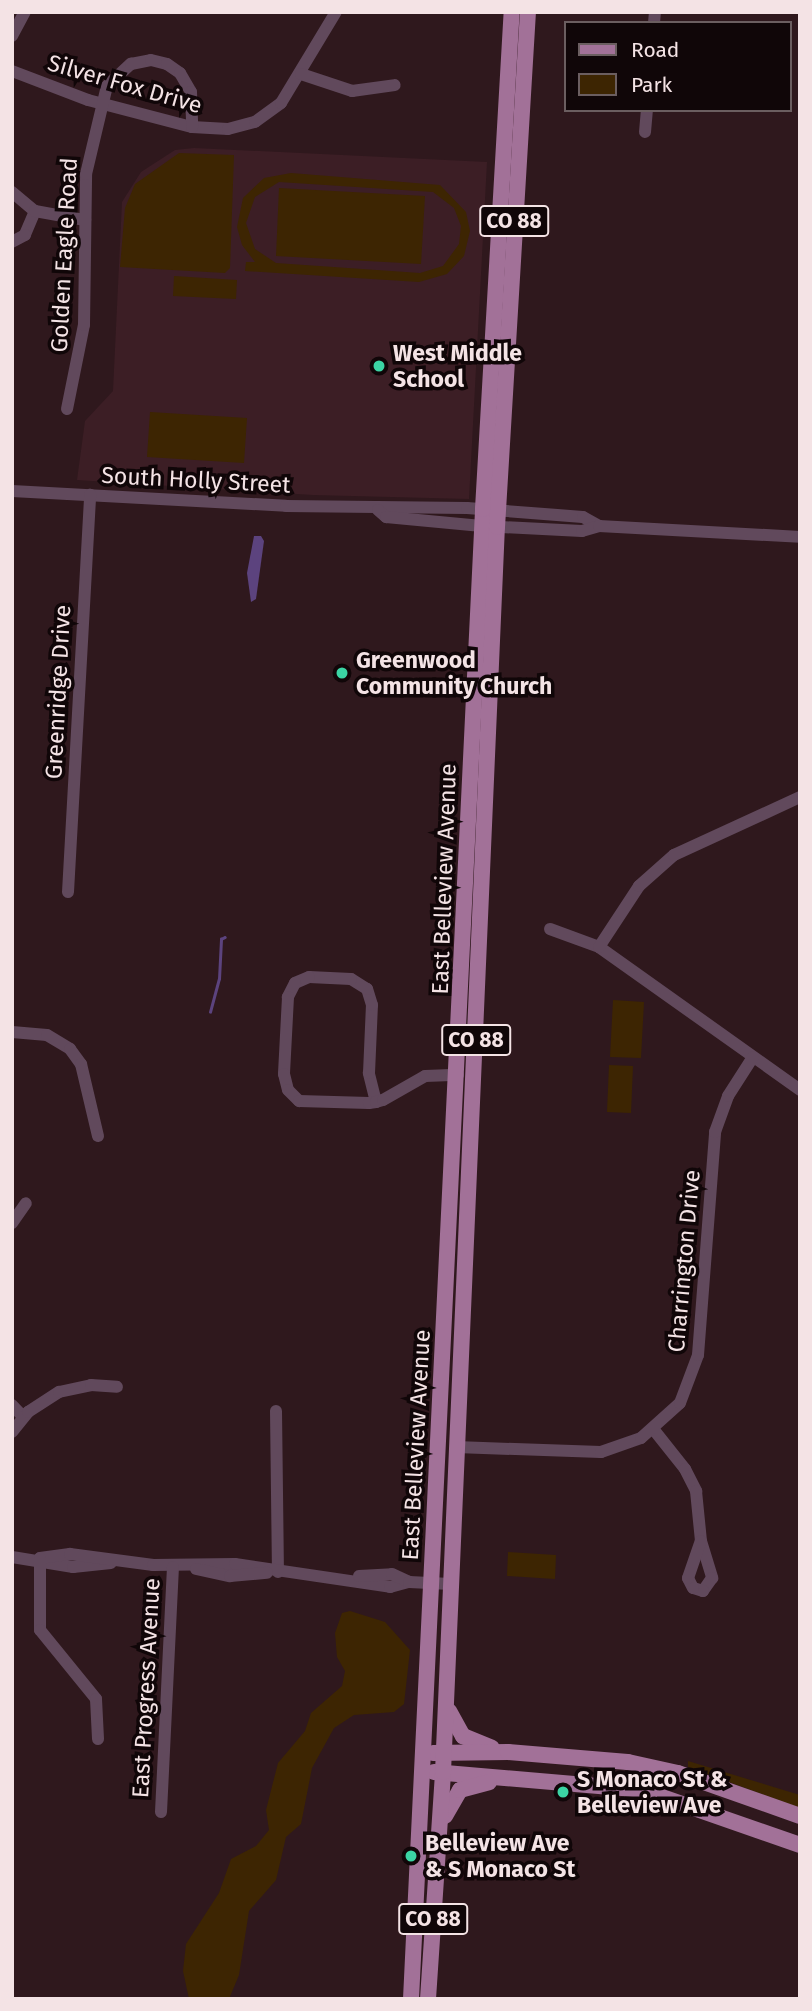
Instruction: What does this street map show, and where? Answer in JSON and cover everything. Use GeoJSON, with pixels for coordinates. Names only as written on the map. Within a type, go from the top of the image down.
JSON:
{"type":"FeatureCollection","features":[{"type":"Feature","properties":{"kind":"main road","name":"East Belleview Avenue"},"geometry":{"type":"LineString","coordinates":[[428,1999],[443,1772],[451,1584],[490,518],[512,12]]}},
{"type":"Feature","properties":{"kind":"main road","name":"East Belleview Avenue"},"geometry":{"type":"LineString","coordinates":[[411,1999],[426,1753],[458,1075],[490,518],[528,12]]}},
{"type":"Feature","properties":{"kind":"main road"},"geometry":{"type":"LineString","coordinates":[[446,1700],[463,1736],[508,1752]]}},
{"type":"Feature","properties":{"kind":"main road"},"geometry":{"type":"LineString","coordinates":[[426,1753],[508,1752],[600,1758],[654,1767],[800,1816]]}},
{"type":"Feature","properties":{"kind":"main road"},"geometry":{"type":"LineString","coordinates":[[425,1771],[642,1790],[800,1845]]}},
{"type":"Feature","properties":{"kind":"main road"},"geometry":{"type":"LineString","coordinates":[[438,1838],[449,1805],[460,1790],[506,1780]]}},
{"type":"Feature","properties":{"kind":"street"},"geometry":{"type":"LineString","coordinates":[[12,36],[25,12]]}},
{"type":"Feature","properties":{"kind":"street","name":"Silver Fox Drive"},"geometry":{"type":"LineString","coordinates":[[12,71],[102,103],[192,127],[228,129],[255,122],[281,103],[301,74],[336,12]]}},
{"type":"Feature","properties":{"kind":"street","name":"Golden Eagle Road"},"geometry":{"type":"LineString","coordinates":[[67,409],[84,325],[89,154],[111,79],[124,68],[143,61],[158,61],[173,68],[186,81],[194,102],[192,127]]}},
{"type":"Feature","properties":{"kind":"street"},"geometry":{"type":"LineString","coordinates":[[301,74],[352,91],[394,85]]}},
{"type":"Feature","properties":{"kind":"street"},"geometry":{"type":"LineString","coordinates":[[645,132],[647,112]]}},
{"type":"Feature","properties":{"kind":"street"},"geometry":{"type":"LineString","coordinates":[[12,192],[35,211],[85,220]]}},
{"type":"Feature","properties":{"kind":"street"},"geometry":{"type":"LineString","coordinates":[[12,242],[24,235],[35,211]]}},
{"type":"Feature","properties":{"kind":"street","name":"South Holly Street"},"geometry":{"type":"LineString","coordinates":[[12,491],[378,510],[386,517],[583,517],[599,526],[800,537]]}},
{"type":"Feature","properties":{"kind":"street","name":"Greenridge Drive"},"geometry":{"type":"LineString","coordinates":[[68,892],[90,495]]}},
{"type":"Feature","properties":{"kind":"street"},"geometry":{"type":"LineString","coordinates":[[599,947],[639,886],[674,855],[800,797]]}},
{"type":"Feature","properties":{"kind":"street"},"geometry":{"type":"LineString","coordinates":[[550,929],[599,947],[800,1090]]}},
{"type":"Feature","properties":{"kind":"street"},"geometry":{"type":"LineString","coordinates":[[376,1102],[369,1073],[372,1005],[367,989],[351,979],[309,977],[295,983],[288,997],[284,1074],[288,1090],[303,1102],[376,1102],[425,1076],[458,1075]]}},
{"type":"Feature","properties":{"kind":"street"},"geometry":{"type":"LineString","coordinates":[[12,1032],[47,1035],[70,1049],[80,1065],[98,1136]]}},
{"type":"Feature","properties":{"kind":"street","name":"Charrington Drive"},"geometry":{"type":"LineString","coordinates":[[456,1447],[601,1452],[630,1444],[654,1430],[680,1403],[695,1370],[715,1132],[728,1096],[753,1057]]}},
{"type":"Feature","properties":{"kind":"street"},"geometry":{"type":"LineString","coordinates":[[12,1223],[26,1203]]}},
{"type":"Feature","properties":{"kind":"street"},"geometry":{"type":"LineString","coordinates":[[12,1432],[23,1417],[68,1389],[117,1387]]}},
{"type":"Feature","properties":{"kind":"street"},"geometry":{"type":"LineString","coordinates":[[12,1405],[23,1417]]}},
{"type":"Feature","properties":{"kind":"street"},"geometry":{"type":"LineString","coordinates":[[275,1572],[276,1411]]}},
{"type":"Feature","properties":{"kind":"street"},"geometry":{"type":"LineString","coordinates":[[654,1430],[692,1481],[701,1541]]}},
{"type":"Feature","properties":{"kind":"street"},"geometry":{"type":"LineString","coordinates":[[12,1557],[40,1558],[73,1567],[112,1563],[192,1567],[230,1576],[275,1572],[344,1577],[390,1587],[409,1582],[451,1584]]}},
{"type":"Feature","properties":{"kind":"street"},"geometry":{"type":"LineString","coordinates":[[40,1558],[40,1630],[96,1699],[98,1739]]}},
{"type":"Feature","properties":{"kind":"street","name":"East Progress Avenue"},"geometry":{"type":"LineString","coordinates":[[161,1812],[173,1567]]}},
{"type":"Feature","properties":{"kind":"shaded area"},"geometry":{"type":"Polygon","coordinates":[[[194,148],[487,162],[469,499],[313,495],[77,480],[85,421],[113,391],[122,202],[141,172],[175,150],[194,148]]]}},
{"type":"Feature","properties":{"kind":"shaded area"},"geometry":{"type":"Polygon","coordinates":[[[254,536],[261,536],[264,541],[256,599],[251,602],[247,573],[254,536]]]}},
{"type":"Feature","properties":{"kind":"green space"},"geometry":{"type":"Polygon","coordinates":[[[179,153],[234,155],[230,268],[225,273],[120,267],[125,208],[135,184],[179,153]]]}},
{"type":"Feature","properties":{"kind":"green space"},"geometry":{"type":"Polygon","coordinates":[[[291,173],[440,185],[466,212],[470,231],[464,256],[447,274],[419,282],[245,271],[246,262],[255,262],[242,245],[237,227],[243,198],[264,178],[291,173]],[[279,182],[255,197],[246,223],[255,249],[276,263],[420,273],[443,266],[459,244],[461,226],[454,208],[433,192],[279,182]]]}},
{"type":"Feature","properties":{"kind":"green space"},"geometry":{"type":"Polygon","coordinates":[[[279,188],[425,196],[421,264],[276,256],[279,188]]]}},
{"type":"Feature","properties":{"kind":"green space"},"geometry":{"type":"Polygon","coordinates":[[[174,276],[237,280],[236,299],[173,296],[174,276]]]}},
{"type":"Feature","properties":{"kind":"green space"},"geometry":{"type":"Polygon","coordinates":[[[150,412],[247,418],[244,463],[147,457],[150,412]]]}},
{"type":"Feature","properties":{"kind":"green space"},"geometry":{"type":"Polygon","coordinates":[[[613,1000],[644,1002],[641,1058],[610,1057],[613,1000]]]}},
{"type":"Feature","properties":{"kind":"green space"},"geometry":{"type":"Polygon","coordinates":[[[609,1065],[633,1066],[631,1113],[607,1112],[609,1065]]]}},
{"type":"Feature","properties":{"kind":"green space"},"geometry":{"type":"Polygon","coordinates":[[[508,1552],[556,1555],[555,1579],[507,1576],[508,1552]]]}},
{"type":"Feature","properties":{"kind":"green space"},"geometry":{"type":"Polygon","coordinates":[[[350,1611],[385,1622],[410,1650],[404,1704],[394,1712],[354,1715],[334,1728],[312,1768],[301,1824],[286,1837],[276,1880],[249,1911],[239,1975],[229,1999],[189,1999],[183,1971],[186,1944],[219,1893],[231,1859],[256,1846],[269,1830],[266,1810],[278,1763],[305,1731],[311,1713],[342,1686],[345,1671],[337,1657],[335,1633],[342,1613],[350,1611]]]}},
{"type":"Feature","properties":{"kind":"green space"},"geometry":{"type":"Polygon","coordinates":[[[688,1761],[800,1795],[800,1808],[688,1767],[688,1761]]]}},
{"type":"Feature","properties":{"kind":"waterway"},"geometry":{"type":"LineString","coordinates":[[210,1012],[219,979],[221,939],[225,937]]}},
{"type":"Feature","properties":{"kind":"place","name":"West Middle School"},"geometry":{"type":"Point","coordinates":[379,366]}},
{"type":"Feature","properties":{"kind":"place","name":"Greenwood Community Church"},"geometry":{"type":"Point","coordinates":[342,673]}},
{"type":"Feature","properties":{"kind":"place","name":"S Monaco St & Belleview Ave"},"geometry":{"type":"Point","coordinates":[563,1792]}},
{"type":"Feature","properties":{"kind":"place","name":"Belleview Ave & S Monaco St"},"geometry":{"type":"Point","coordinates":[411,1856]}}]}
